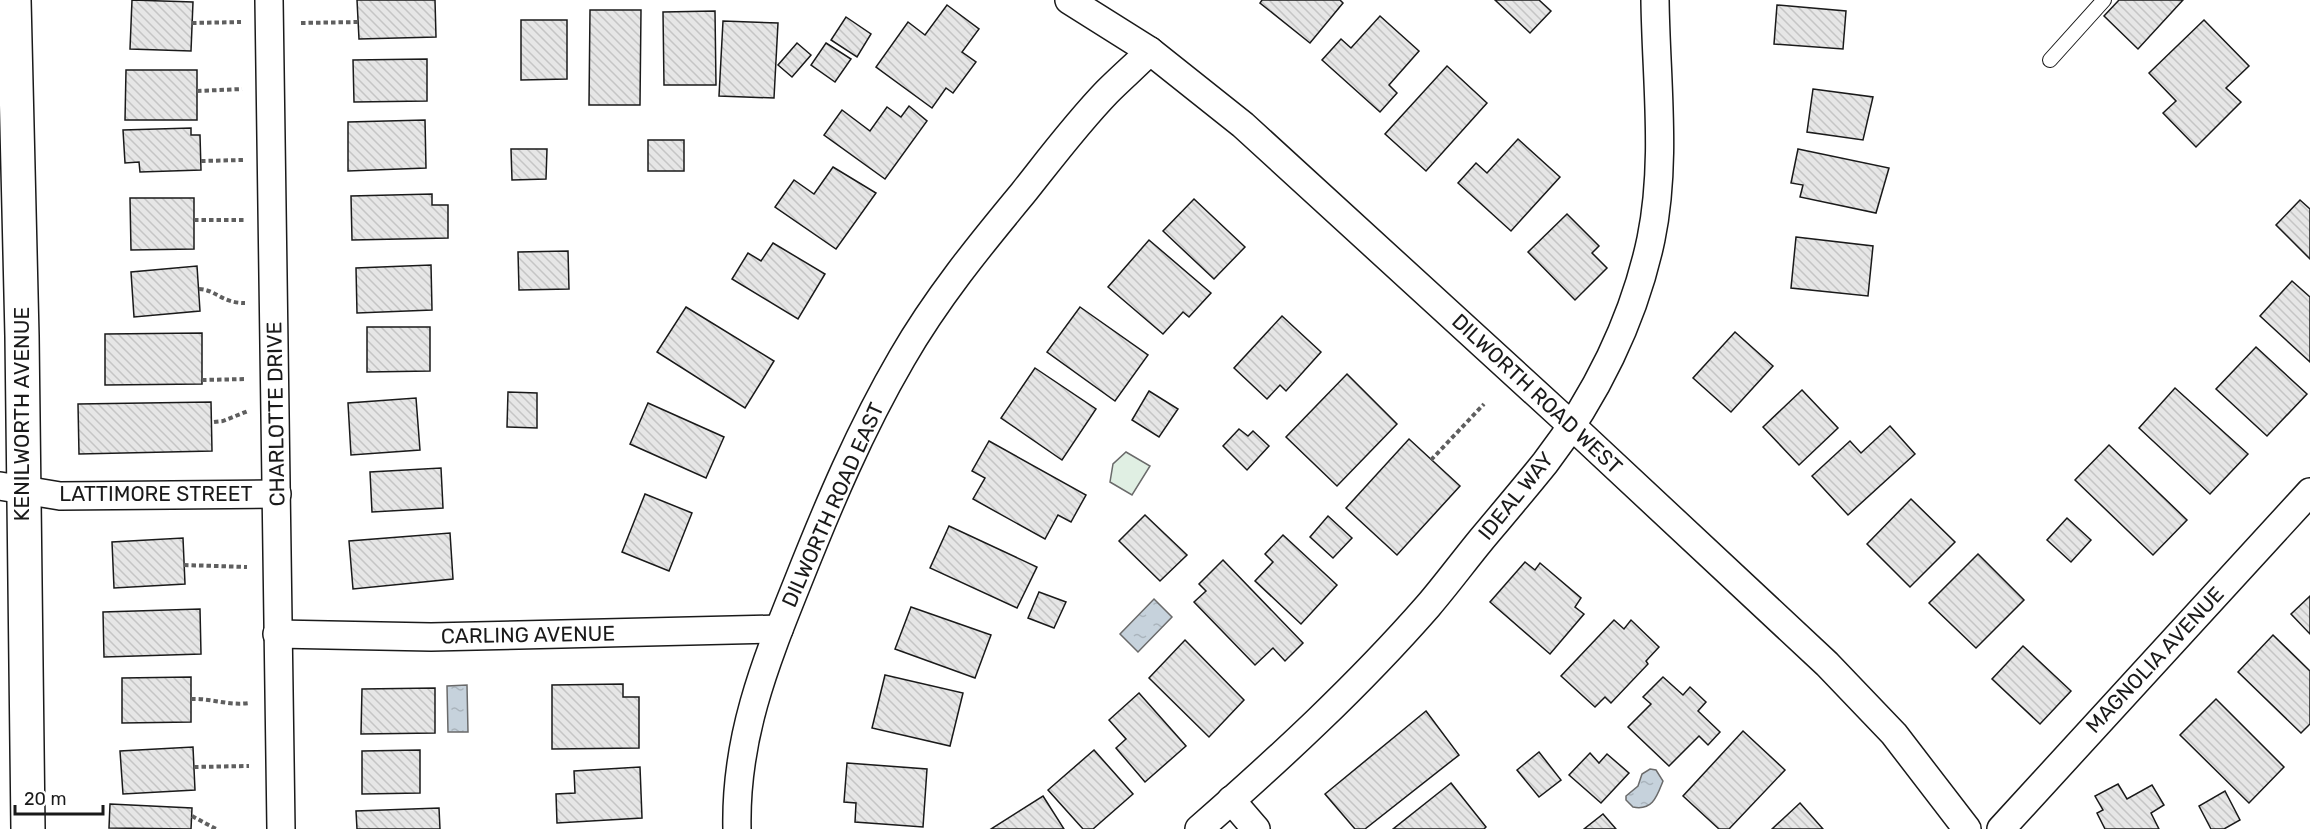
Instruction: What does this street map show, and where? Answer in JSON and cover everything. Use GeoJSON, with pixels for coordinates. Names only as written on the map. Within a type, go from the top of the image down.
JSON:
{"type":"FeatureCollection","features":[{"type":"Feature","properties":{"kind":"main road","name":"KENILWORTH AVENUE"},"geometry":{"type":"LineString","coordinates":[[14,0],[22,336],[11,489],[28,829]]}},
{"type":"Feature","properties":{"kind":"street","name":"CHARLOTTE DRIVE"},"geometry":{"type":"LineString","coordinates":[[269,0],[281,829]]}},
{"type":"Feature","properties":{"kind":"street","name":"DILWORTH ROAD WEST"},"geometry":{"type":"LineString","coordinates":[[1069,0],[1150,51],[1243,125],[1571,425],[1827,664],[1894,734],[1967,829]]}},
{"type":"Feature","properties":{"kind":"street","name":"IDEAL WAY"},"geometry":{"type":"LineString","coordinates":[[1199,829],[1341,698],[1428,606],[1545,462],[1571,425],[1610,358],[1635,299],[1656,207],[1660,141],[1655,0]]}},
{"type":"Feature","properties":{"kind":"street","name":"DILWORTH ROAD EAST"},"geometry":{"type":"LineString","coordinates":[[737,829],[736,795],[751,710],[779,630],[825,513],[855,446],[902,357],[975,251],[1107,92],[1150,51]]}},
{"type":"Feature","properties":{"kind":"street","name":"LATTIMORE STREET"},"geometry":{"type":"LineString","coordinates":[[11,489],[60,496],[277,494]]}},
{"type":"Feature","properties":{"kind":"street","name":"MAGNOLIA AVENUE"},"geometry":{"type":"LineString","coordinates":[[2001,829],[2310,492]]}},
{"type":"Feature","properties":{"kind":"street","name":"CARLING AVENUE"},"geometry":{"type":"LineString","coordinates":[[277,634],[431,637],[779,630]]}},
{"type":"Feature","properties":{"kind":"street"},"geometry":{"type":"LineString","coordinates":[[1232,801],[1256,829]]}},
{"type":"Feature","properties":{"kind":"lane"},"geometry":{"type":"LineString","coordinates":[[2050,60],[2104,0]]}},
{"type":"Feature","properties":{"kind":"path"},"geometry":{"type":"LineString","coordinates":[[192,23],[241,22]]}},
{"type":"Feature","properties":{"kind":"path"},"geometry":{"type":"LineString","coordinates":[[301,23],[358,22]]}},
{"type":"Feature","properties":{"kind":"path"},"geometry":{"type":"LineString","coordinates":[[197,91],[242,89]]}},
{"type":"Feature","properties":{"kind":"path"},"geometry":{"type":"LineString","coordinates":[[201,161],[243,160]]}},
{"type":"Feature","properties":{"kind":"path"},"geometry":{"type":"LineString","coordinates":[[194,220],[244,220]]}},
{"type":"Feature","properties":{"kind":"path"},"geometry":{"type":"LineString","coordinates":[[199,289],[209,290],[230,302],[245,303]]}},
{"type":"Feature","properties":{"kind":"path"},"geometry":{"type":"LineString","coordinates":[[202,380],[246,379]]}},
{"type":"Feature","properties":{"kind":"path"},"geometry":{"type":"LineString","coordinates":[[1431,460],[1484,404]]}},
{"type":"Feature","properties":{"kind":"path"},"geometry":{"type":"LineString","coordinates":[[184,565],[247,567]]}},
{"type":"Feature","properties":{"kind":"path"},"geometry":{"type":"LineString","coordinates":[[191,699],[214,699],[229,704],[249,703]]}},
{"type":"Feature","properties":{"kind":"path"},"geometry":{"type":"LineString","coordinates":[[194,767],[249,766]]}},
{"type":"Feature","properties":{"kind":"path"},"geometry":{"type":"LineString","coordinates":[[192,816],[216,829]]}},
{"type":"Feature","properties":{"kind":"green space"},"geometry":{"type":"Polygon","coordinates":[[[1126,452],[1150,466],[1132,495],[1110,482],[1113,464],[1126,452]]]}},
{"type":"Feature","properties":{"kind":"water"},"geometry":{"type":"Polygon","coordinates":[[[1154,599],[1172,617],[1138,652],[1120,634],[1154,599]]]}},
{"type":"Feature","properties":{"kind":"water"},"geometry":{"type":"Polygon","coordinates":[[[467,685],[468,732],[448,732],[447,686],[467,685]]]}},
{"type":"Feature","properties":{"kind":"water"},"geometry":{"type":"Polygon","coordinates":[[[1650,769],[1656,770],[1663,781],[1659,792],[1645,807],[1633,807],[1626,800],[1626,796],[1638,786],[1642,774],[1650,769]]]}},
{"type":"Feature","properties":{"kind":"building"},"geometry":{"type":"Polygon","coordinates":[[[132,0],[193,2],[191,51],[130,49],[132,0]]]}},
{"type":"Feature","properties":{"kind":"building"},"geometry":{"type":"Polygon","coordinates":[[[357,0],[435,0],[436,37],[359,39],[357,0]]]}},
{"type":"Feature","properties":{"kind":"building"},"geometry":{"type":"Polygon","coordinates":[[[1262,0],[1340,0],[1343,3],[1310,43],[1260,3],[1262,0]]]}},
{"type":"Feature","properties":{"kind":"building"},"geometry":{"type":"Polygon","coordinates":[[[1495,0],[1539,0],[1551,11],[1530,33],[1495,0]]]}},
{"type":"Feature","properties":{"kind":"building"},"geometry":{"type":"Polygon","coordinates":[[[2119,0],[2183,0],[2138,49],[2104,16],[2119,0]]]}},
{"type":"Feature","properties":{"kind":"building"},"geometry":{"type":"Polygon","coordinates":[[[947,5],[979,29],[962,52],[976,62],[953,93],[946,88],[932,108],[876,67],[908,22],[925,35],[947,5]]]}},
{"type":"Feature","properties":{"kind":"building"},"geometry":{"type":"Polygon","coordinates":[[[1777,5],[1846,11],[1843,49],[1774,44],[1777,5]]]}},
{"type":"Feature","properties":{"kind":"building"},"geometry":{"type":"Polygon","coordinates":[[[590,10],[641,10],[640,105],[589,105],[590,10]]]}},
{"type":"Feature","properties":{"kind":"building"},"geometry":{"type":"Polygon","coordinates":[[[715,11],[716,85],[664,85],[663,12],[715,11]]]}},
{"type":"Feature","properties":{"kind":"building"},"geometry":{"type":"Polygon","coordinates":[[[1380,16],[1419,51],[1389,85],[1397,93],[1380,112],[1322,60],[1341,39],[1351,48],[1380,16]]]}},
{"type":"Feature","properties":{"kind":"building"},"geometry":{"type":"Polygon","coordinates":[[[846,17],[871,34],[857,57],[831,40],[846,17]]]}},
{"type":"Feature","properties":{"kind":"building"},"geometry":{"type":"Polygon","coordinates":[[[521,20],[567,20],[567,79],[521,80],[521,20]]]}},
{"type":"Feature","properties":{"kind":"building"},"geometry":{"type":"Polygon","coordinates":[[[2204,20],[2249,66],[2226,88],[2241,102],[2196,147],[2163,113],[2176,101],[2149,73],[2204,20]]]}},
{"type":"Feature","properties":{"kind":"building"},"geometry":{"type":"Polygon","coordinates":[[[723,21],[778,23],[774,98],[719,96],[723,21]]]}},
{"type":"Feature","properties":{"kind":"building"},"geometry":{"type":"Polygon","coordinates":[[[797,43],[811,55],[792,77],[778,65],[797,43]]]}},
{"type":"Feature","properties":{"kind":"building"},"geometry":{"type":"Polygon","coordinates":[[[826,43],[851,59],[835,82],[811,65],[826,43]]]}},
{"type":"Feature","properties":{"kind":"building"},"geometry":{"type":"Polygon","coordinates":[[[427,59],[427,101],[354,102],[353,60],[427,59]]]}},
{"type":"Feature","properties":{"kind":"building"},"geometry":{"type":"Polygon","coordinates":[[[1447,66],[1487,103],[1426,171],[1385,134],[1447,66]]]}},
{"type":"Feature","properties":{"kind":"building"},"geometry":{"type":"Polygon","coordinates":[[[126,70],[197,70],[197,120],[125,120],[126,70]]]}},
{"type":"Feature","properties":{"kind":"building"},"geometry":{"type":"Polygon","coordinates":[[[1813,89],[1873,97],[1863,140],[1807,132],[1813,89]]]}},
{"type":"Feature","properties":{"kind":"building"},"geometry":{"type":"Polygon","coordinates":[[[909,106],[927,121],[885,179],[824,135],[842,110],[870,131],[887,107],[901,117],[909,106]]]}},
{"type":"Feature","properties":{"kind":"building"},"geometry":{"type":"Polygon","coordinates":[[[425,120],[426,168],[348,171],[348,122],[425,120]]]}},
{"type":"Feature","properties":{"kind":"building"},"geometry":{"type":"Polygon","coordinates":[[[191,128],[191,135],[200,135],[201,170],[140,172],[139,162],[125,163],[123,130],[191,128]]]}},
{"type":"Feature","properties":{"kind":"building"},"geometry":{"type":"Polygon","coordinates":[[[1518,139],[1560,177],[1511,231],[1458,183],[1476,163],[1487,173],[1518,139]]]}},
{"type":"Feature","properties":{"kind":"building"},"geometry":{"type":"Polygon","coordinates":[[[648,140],[684,140],[684,171],[648,171],[648,140]]]}},
{"type":"Feature","properties":{"kind":"building"},"geometry":{"type":"Polygon","coordinates":[[[511,149],[547,149],[546,179],[512,180],[511,149]]]}},
{"type":"Feature","properties":{"kind":"building"},"geometry":{"type":"Polygon","coordinates":[[[1798,149],[1889,168],[1876,213],[1800,197],[1803,185],[1791,183],[1798,149]]]}},
{"type":"Feature","properties":{"kind":"building"},"geometry":{"type":"Polygon","coordinates":[[[833,167],[876,193],[836,249],[775,207],[794,180],[814,194],[833,167]]]}},
{"type":"Feature","properties":{"kind":"building"},"geometry":{"type":"Polygon","coordinates":[[[432,194],[432,205],[448,205],[448,238],[352,240],[351,196],[432,194]]]}},
{"type":"Feature","properties":{"kind":"building"},"geometry":{"type":"Polygon","coordinates":[[[130,198],[194,198],[194,249],[131,250],[130,198]]]}},
{"type":"Feature","properties":{"kind":"building"},"geometry":{"type":"Polygon","coordinates":[[[1194,199],[1245,247],[1214,279],[1163,231],[1194,199]]]}},
{"type":"Feature","properties":{"kind":"building"},"geometry":{"type":"Polygon","coordinates":[[[2300,200],[2310,209],[2310,259],[2276,225],[2300,200]]]}},
{"type":"Feature","properties":{"kind":"building"},"geometry":{"type":"Polygon","coordinates":[[[1567,214],[1599,246],[1592,253],[1607,268],[1575,300],[1528,252],[1567,214]]]}},
{"type":"Feature","properties":{"kind":"building"},"geometry":{"type":"Polygon","coordinates":[[[1796,237],[1873,246],[1868,296],[1791,288],[1796,237]]]}},
{"type":"Feature","properties":{"kind":"building"},"geometry":{"type":"Polygon","coordinates":[[[1149,240],[1211,293],[1189,317],[1183,312],[1163,334],[1108,287],[1149,240]]]}},
{"type":"Feature","properties":{"kind":"building"},"geometry":{"type":"Polygon","coordinates":[[[773,243],[825,274],[798,319],[732,279],[748,253],[761,261],[773,243]]]}},
{"type":"Feature","properties":{"kind":"building"},"geometry":{"type":"Polygon","coordinates":[[[568,251],[569,289],[519,290],[518,252],[568,251]]]}},
{"type":"Feature","properties":{"kind":"building"},"geometry":{"type":"Polygon","coordinates":[[[431,265],[432,310],[357,313],[356,268],[431,265]]]}},
{"type":"Feature","properties":{"kind":"building"},"geometry":{"type":"Polygon","coordinates":[[[197,266],[200,311],[134,317],[131,272],[197,266]]]}},
{"type":"Feature","properties":{"kind":"building"},"geometry":{"type":"Polygon","coordinates":[[[2292,281],[2310,297],[2310,362],[2260,316],[2292,281]]]}},
{"type":"Feature","properties":{"kind":"building"},"geometry":{"type":"Polygon","coordinates":[[[686,307],[774,361],[745,408],[657,352],[686,307]]]}},
{"type":"Feature","properties":{"kind":"building"},"geometry":{"type":"Polygon","coordinates":[[[1080,307],[1148,355],[1115,401],[1047,352],[1080,307]]]}},
{"type":"Feature","properties":{"kind":"building"},"geometry":{"type":"Polygon","coordinates":[[[1282,316],[1321,352],[1286,391],[1280,385],[1267,399],[1234,368],[1282,316]]]}},
{"type":"Feature","properties":{"kind":"building"},"geometry":{"type":"Polygon","coordinates":[[[367,327],[430,327],[430,371],[367,372],[367,327]]]}},
{"type":"Feature","properties":{"kind":"building"},"geometry":{"type":"Polygon","coordinates":[[[1735,332],[1773,366],[1731,412],[1693,378],[1735,332]]]}},
{"type":"Feature","properties":{"kind":"building"},"geometry":{"type":"Polygon","coordinates":[[[202,333],[202,384],[105,385],[105,334],[202,333]]]}},
{"type":"Feature","properties":{"kind":"building"},"geometry":{"type":"Polygon","coordinates":[[[2256,347],[2307,394],[2267,436],[2216,389],[2256,347]]]}},
{"type":"Feature","properties":{"kind":"building"},"geometry":{"type":"Polygon","coordinates":[[[1035,368],[1096,409],[1062,460],[1001,418],[1035,368]]]}},
{"type":"Feature","properties":{"kind":"building"},"geometry":{"type":"Polygon","coordinates":[[[1347,374],[1397,424],[1337,486],[1286,437],[1347,374]]]}},
{"type":"Feature","properties":{"kind":"building"},"geometry":{"type":"Polygon","coordinates":[[[2175,388],[2248,454],[2210,494],[2139,428],[2175,388]]]}},
{"type":"Feature","properties":{"kind":"building"},"geometry":{"type":"Polygon","coordinates":[[[1802,390],[1838,428],[1799,465],[1763,427],[1802,390]]]}},
{"type":"Feature","properties":{"kind":"building"},"geometry":{"type":"Polygon","coordinates":[[[1149,391],[1178,409],[1159,437],[1132,420],[1149,391]]]}},
{"type":"Feature","properties":{"kind":"building"},"geometry":{"type":"Polygon","coordinates":[[[508,392],[537,393],[537,428],[507,427],[508,392]]]}},
{"type":"Feature","properties":{"kind":"building"},"geometry":{"type":"Polygon","coordinates":[[[416,398],[420,450],[351,455],[348,403],[416,398]]]}},
{"type":"Feature","properties":{"kind":"building"},"geometry":{"type":"Polygon","coordinates":[[[211,402],[212,451],[79,454],[78,404],[211,402]]]}},
{"type":"Feature","properties":{"kind":"building"},"geometry":{"type":"Polygon","coordinates":[[[648,403],[724,437],[706,478],[630,444],[648,403]]]}},
{"type":"Feature","properties":{"kind":"building"},"geometry":{"type":"Polygon","coordinates":[[[1890,426],[1915,454],[1848,515],[1812,476],[1850,441],[1861,453],[1890,426]]]}},
{"type":"Feature","properties":{"kind":"building"},"geometry":{"type":"Polygon","coordinates":[[[1239,429],[1248,436],[1253,431],[1269,446],[1247,470],[1223,446],[1239,429]]]}},
{"type":"Feature","properties":{"kind":"building"},"geometry":{"type":"Polygon","coordinates":[[[1409,439],[1460,486],[1397,555],[1346,508],[1409,439]]]}},
{"type":"Feature","properties":{"kind":"building"},"geometry":{"type":"Polygon","coordinates":[[[989,441],[1086,495],[1071,522],[1058,515],[1045,539],[973,499],[985,478],[972,471],[989,441]]]}},
{"type":"Feature","properties":{"kind":"building"},"geometry":{"type":"Polygon","coordinates":[[[2109,445],[2187,520],[2153,555],[2075,480],[2109,445]]]}},
{"type":"Feature","properties":{"kind":"building"},"geometry":{"type":"Polygon","coordinates":[[[441,468],[443,508],[372,512],[370,472],[441,468]]]}},
{"type":"Feature","properties":{"kind":"building"},"geometry":{"type":"Polygon","coordinates":[[[645,494],[692,513],[669,571],[622,552],[645,494]]]}},
{"type":"Feature","properties":{"kind":"building"},"geometry":{"type":"Polygon","coordinates":[[[1911,499],[1955,542],[1910,587],[1867,544],[1911,499]]]}},
{"type":"Feature","properties":{"kind":"building"},"geometry":{"type":"Polygon","coordinates":[[[1145,515],[1187,555],[1160,581],[1119,541],[1145,515]]]}},
{"type":"Feature","properties":{"kind":"building"},"geometry":{"type":"Polygon","coordinates":[[[1328,516],[1352,538],[1333,558],[1310,537],[1328,516]]]}},
{"type":"Feature","properties":{"kind":"building"},"geometry":{"type":"Polygon","coordinates":[[[2067,518],[2091,540],[2071,562],[2047,540],[2067,518]]]}},
{"type":"Feature","properties":{"kind":"building"},"geometry":{"type":"Polygon","coordinates":[[[949,526],[1037,567],[1017,608],[930,568],[949,526]]]}},
{"type":"Feature","properties":{"kind":"building"},"geometry":{"type":"Polygon","coordinates":[[[450,533],[453,579],[353,589],[349,541],[450,533]]]}},
{"type":"Feature","properties":{"kind":"building"},"geometry":{"type":"Polygon","coordinates":[[[1283,535],[1337,585],[1301,624],[1255,581],[1273,562],[1265,554],[1283,535]]]}},
{"type":"Feature","properties":{"kind":"building"},"geometry":{"type":"Polygon","coordinates":[[[183,538],[185,584],[114,588],[112,542],[183,538]]]}},
{"type":"Feature","properties":{"kind":"building"},"geometry":{"type":"Polygon","coordinates":[[[1978,554],[2024,600],[1976,648],[1929,603],[1978,554]]]}},
{"type":"Feature","properties":{"kind":"building"},"geometry":{"type":"Polygon","coordinates":[[[1223,560],[1303,643],[1285,661],[1273,648],[1255,665],[1194,602],[1206,591],[1199,584],[1223,560]]]}},
{"type":"Feature","properties":{"kind":"building"},"geometry":{"type":"Polygon","coordinates":[[[1525,562],[1535,570],[1540,563],[1581,598],[1575,607],[1584,614],[1550,654],[1490,602],[1525,562]]]}},
{"type":"Feature","properties":{"kind":"building"},"geometry":{"type":"Polygon","coordinates":[[[1039,592],[1066,602],[1054,628],[1028,618],[1039,592]]]}},
{"type":"Feature","properties":{"kind":"building"},"geometry":{"type":"Polygon","coordinates":[[[2310,596],[2310,634],[2291,614],[2310,596]]]}},
{"type":"Feature","properties":{"kind":"building"},"geometry":{"type":"Polygon","coordinates":[[[911,607],[991,635],[975,678],[895,649],[911,607]]]}},
{"type":"Feature","properties":{"kind":"building"},"geometry":{"type":"Polygon","coordinates":[[[200,609],[201,654],[104,657],[103,612],[200,609]]]}},
{"type":"Feature","properties":{"kind":"building"},"geometry":{"type":"Polygon","coordinates":[[[1614,620],[1624,629],[1631,620],[1659,647],[1646,661],[1648,664],[1611,703],[1605,697],[1595,707],[1561,676],[1614,620]]]}},
{"type":"Feature","properties":{"kind":"building"},"geometry":{"type":"Polygon","coordinates":[[[2273,635],[2310,671],[2310,724],[2301,733],[2238,672],[2273,635]]]}},
{"type":"Feature","properties":{"kind":"building"},"geometry":{"type":"Polygon","coordinates":[[[1185,640],[1244,700],[1209,737],[1149,678],[1185,640]]]}},
{"type":"Feature","properties":{"kind":"building"},"geometry":{"type":"Polygon","coordinates":[[[2023,646],[2071,691],[2040,724],[1992,679],[2023,646]]]}},
{"type":"Feature","properties":{"kind":"building"},"geometry":{"type":"Polygon","coordinates":[[[885,675],[963,693],[950,746],[872,728],[885,675]]]}},
{"type":"Feature","properties":{"kind":"building"},"geometry":{"type":"Polygon","coordinates":[[[191,677],[191,722],[122,723],[122,678],[191,677]]]}},
{"type":"Feature","properties":{"kind":"building"},"geometry":{"type":"Polygon","coordinates":[[[1663,677],[1683,695],[1690,687],[1706,702],[1698,711],[1720,732],[1708,745],[1699,736],[1669,766],[1628,727],[1651,704],[1643,697],[1663,677]]]}},
{"type":"Feature","properties":{"kind":"building"},"geometry":{"type":"Polygon","coordinates":[[[623,684],[623,697],[639,697],[639,748],[552,749],[552,685],[623,684]]]}},
{"type":"Feature","properties":{"kind":"building"},"geometry":{"type":"Polygon","coordinates":[[[435,688],[435,733],[361,734],[362,689],[435,688]]]}},
{"type":"Feature","properties":{"kind":"building"},"geometry":{"type":"Polygon","coordinates":[[[1139,693],[1186,746],[1145,782],[1116,748],[1126,739],[1109,720],[1139,693]]]}},
{"type":"Feature","properties":{"kind":"building"},"geometry":{"type":"Polygon","coordinates":[[[2216,699],[2284,767],[2249,803],[2180,735],[2216,699]]]}},
{"type":"Feature","properties":{"kind":"building"},"geometry":{"type":"Polygon","coordinates":[[[1426,711],[1459,755],[1365,829],[1355,829],[1325,794],[1426,711]]]}},
{"type":"Feature","properties":{"kind":"building"},"geometry":{"type":"Polygon","coordinates":[[[1743,731],[1785,770],[1729,829],[1719,829],[1683,796],[1743,731]]]}},
{"type":"Feature","properties":{"kind":"building"},"geometry":{"type":"Polygon","coordinates":[[[193,747],[195,790],[123,794],[120,751],[193,747]]]}},
{"type":"Feature","properties":{"kind":"building"},"geometry":{"type":"Polygon","coordinates":[[[420,750],[420,793],[362,794],[362,751],[420,750]]]}},
{"type":"Feature","properties":{"kind":"building"},"geometry":{"type":"Polygon","coordinates":[[[1094,750],[1133,794],[1093,829],[1083,829],[1048,790],[1094,750]]]}},
{"type":"Feature","properties":{"kind":"building"},"geometry":{"type":"Polygon","coordinates":[[[1539,752],[1561,780],[1539,797],[1517,770],[1539,752]]]}},
{"type":"Feature","properties":{"kind":"building"},"geometry":{"type":"Polygon","coordinates":[[[1590,753],[1599,763],[1607,754],[1629,773],[1601,803],[1569,775],[1590,753]]]}},
{"type":"Feature","properties":{"kind":"building"},"geometry":{"type":"Polygon","coordinates":[[[847,763],[927,769],[923,827],[855,822],[856,803],[844,802],[847,763]]]}},
{"type":"Feature","properties":{"kind":"building"},"geometry":{"type":"Polygon","coordinates":[[[640,767],[642,818],[557,823],[556,794],[575,793],[574,771],[640,767]]]}},
{"type":"Feature","properties":{"kind":"building"},"geometry":{"type":"Polygon","coordinates":[[[1451,783],[1486,827],[1484,829],[1393,829],[1451,783]]]}},
{"type":"Feature","properties":{"kind":"building"},"geometry":{"type":"Polygon","coordinates":[[[2118,784],[2127,799],[2152,785],[2164,805],[2151,813],[2159,829],[2105,829],[2097,813],[2103,810],[2095,796],[2118,784]]]}},
{"type":"Feature","properties":{"kind":"building"},"geometry":{"type":"Polygon","coordinates":[[[2225,791],[2240,820],[2224,829],[2211,829],[2199,806],[2225,791]]]}},
{"type":"Feature","properties":{"kind":"building"},"geometry":{"type":"Polygon","coordinates":[[[1043,796],[1064,829],[991,829],[1043,796]]]}},
{"type":"Feature","properties":{"kind":"building"},"geometry":{"type":"Polygon","coordinates":[[[1800,803],[1823,829],[1772,829],[1800,803]]]}},
{"type":"Feature","properties":{"kind":"building"},"geometry":{"type":"Polygon","coordinates":[[[110,804],[192,808],[191,829],[109,828],[110,804]]]}},
{"type":"Feature","properties":{"kind":"building"},"geometry":{"type":"Polygon","coordinates":[[[439,808],[440,829],[357,829],[356,811],[439,808]]]}},
{"type":"Feature","properties":{"kind":"building"},"geometry":{"type":"Polygon","coordinates":[[[1603,814],[1616,829],[1584,829],[1603,814]]]}}]}
